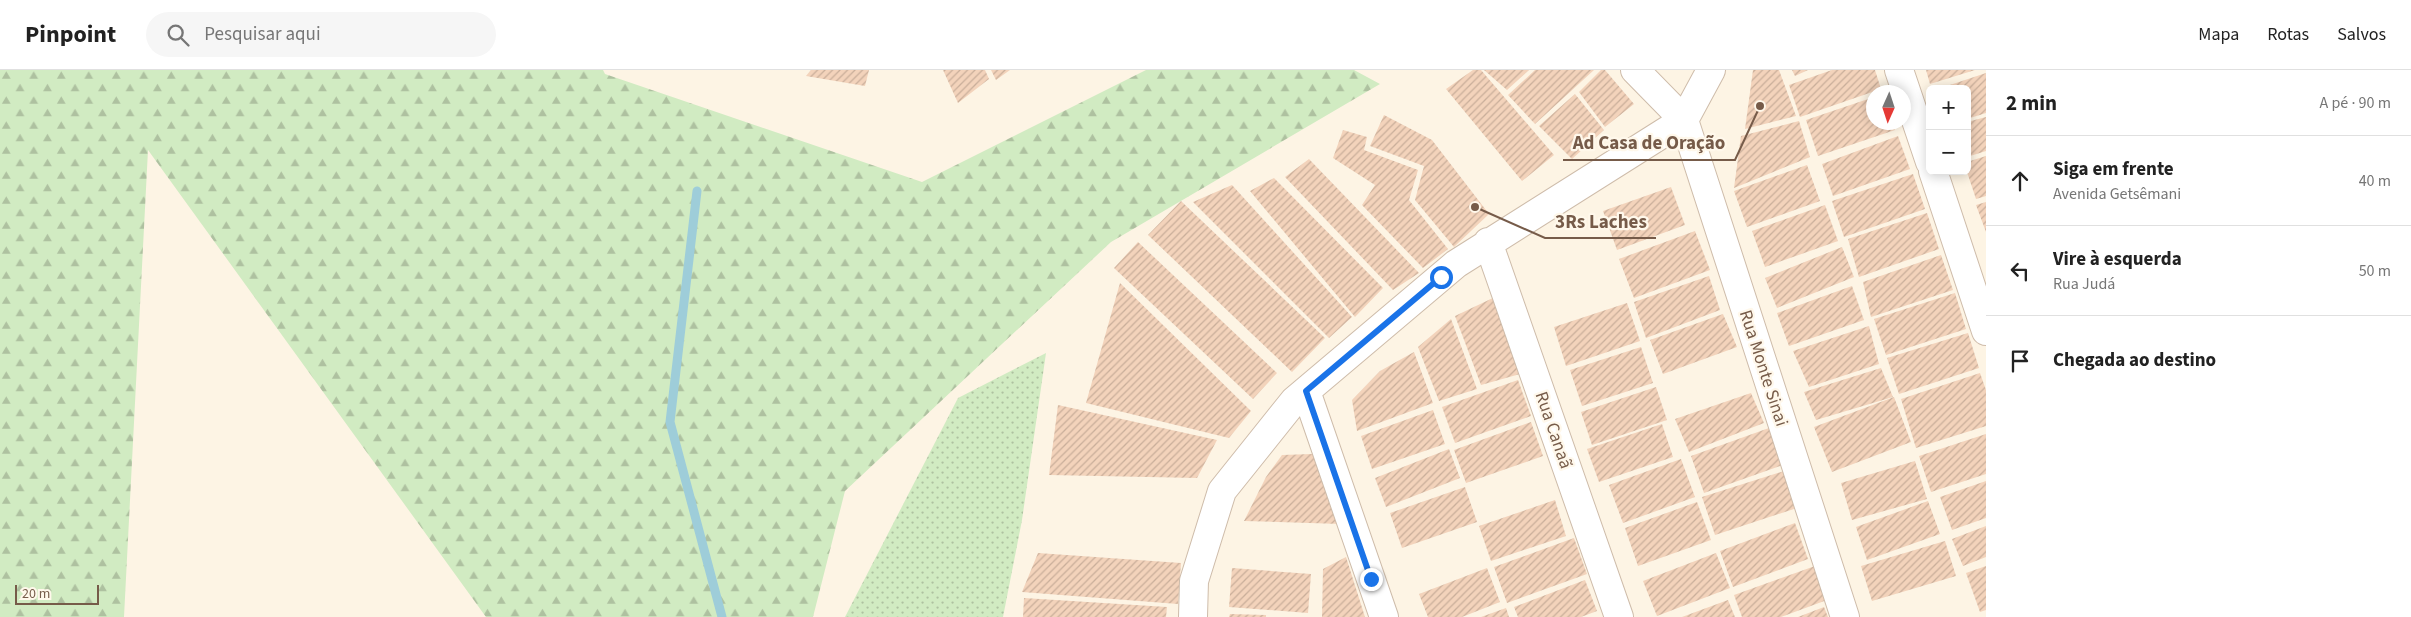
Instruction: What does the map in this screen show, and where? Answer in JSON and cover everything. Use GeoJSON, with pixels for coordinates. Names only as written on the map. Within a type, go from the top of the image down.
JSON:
{"type":"FeatureCollection","features":[{"type":"Feature","properties":{"kind":"street"},"geometry":{"type":"LineString","coordinates":[[1634,70],[1684,120]]}},
{"type":"Feature","properties":{"kind":"street"},"geometry":{"type":"LineString","coordinates":[[1192,617],[1194,581],[1222,491],[1294,401],[1456,264],[1488,242],[1684,120],[1711,70]]}},
{"type":"Feature","properties":{"kind":"street"},"geometry":{"type":"LineString","coordinates":[[1899,70],[1926,150]]}},
{"type":"Feature","properties":{"kind":"street","name":"Rua Monte Sinai"},"geometry":{"type":"LineString","coordinates":[[1684,120],[1845,617]]}},
{"type":"Feature","properties":{"kind":"street"},"geometry":{"type":"LineString","coordinates":[[1934,175],[1986,331]]}},
{"type":"Feature","properties":{"kind":"street","name":"Rua Canaã"},"geometry":{"type":"LineString","coordinates":[[1488,242],[1619,617]]}},
{"type":"Feature","properties":{"kind":"street"},"geometry":{"type":"LineString","coordinates":[[1306,391],[1384,617]]}},
{"type":"Feature","properties":{"kind":"green space"},"geometry":{"type":"Polygon","coordinates":[[[0,70],[603,70],[605,74],[922,182],[1146,70],[1354,70],[1380,84],[1111,242],[845,491],[813,617],[486,617],[148,150],[124,617],[0,617],[0,70]]]}},
{"type":"Feature","properties":{"kind":"green space"},"geometry":{"type":"Polygon","coordinates":[[[1046,353],[1022,520],[1003,617],[845,617],[958,398],[1046,353]]]}},
{"type":"Feature","properties":{"kind":"building"},"geometry":{"type":"Polygon","coordinates":[[[811,70],[869,70],[865,86],[806,76],[811,70]]]}},
{"type":"Feature","properties":{"kind":"building"},"geometry":{"type":"Polygon","coordinates":[[[943,70],[985,70],[989,79],[958,103],[943,70]]]}},
{"type":"Feature","properties":{"kind":"building"},"geometry":{"type":"Polygon","coordinates":[[[991,70],[1010,70],[996,80],[991,70]]]}},
{"type":"Feature","properties":{"kind":"building"},"geometry":{"type":"Polygon","coordinates":[[[1473,70],[1481,70],[1554,155],[1522,181],[1446,89],[1473,70]]]}},
{"type":"Feature","properties":{"kind":"building"},"geometry":{"type":"Polygon","coordinates":[[[1484,70],[1529,70],[1507,90],[1484,70]]]}},
{"type":"Feature","properties":{"kind":"building"},"geometry":{"type":"Polygon","coordinates":[[[1535,70],[1594,70],[1535,124],[1508,95],[1535,70]]]}},
{"type":"Feature","properties":{"kind":"building"},"geometry":{"type":"Polygon","coordinates":[[[1601,70],[1605,70],[1634,104],[1605,127],[1579,92],[1601,70]]]}},
{"type":"Feature","properties":{"kind":"building"},"geometry":{"type":"Polygon","coordinates":[[[1753,70],[1779,70],[1796,116],[1745,129],[1753,70]]]}},
{"type":"Feature","properties":{"kind":"building"},"geometry":{"type":"Polygon","coordinates":[[[1792,70],[1808,70],[1795,76],[1792,70]]]}},
{"type":"Feature","properties":{"kind":"building"},"geometry":{"type":"Polygon","coordinates":[[[1832,70],[1875,70],[1880,85],[1866,85],[1866,94],[1800,117],[1789,85],[1832,70]]]}},
{"type":"Feature","properties":{"kind":"building"},"geometry":{"type":"Polygon","coordinates":[[[1926,70],[1975,70],[1930,84],[1926,70]]]}},
{"type":"Feature","properties":{"kind":"building"},"geometry":{"type":"Polygon","coordinates":[[[1986,73],[1986,113],[1971,118],[1971,85],[1950,85],[1986,73]]]}},
{"type":"Feature","properties":{"kind":"building"},"geometry":{"type":"Polygon","coordinates":[[[1575,94],[1604,130],[1572,159],[1539,126],[1575,94]]]}},
{"type":"Feature","properties":{"kind":"building"},"geometry":{"type":"Polygon","coordinates":[[[1866,100],[1866,130],[1895,130],[1818,156],[1806,120],[1866,100]]]}},
{"type":"Feature","properties":{"kind":"building"},"geometry":{"type":"Polygon","coordinates":[[[1384,115],[1432,140],[1489,214],[1454,247],[1415,200],[1424,166],[1370,146],[1384,115]]]}},
{"type":"Feature","properties":{"kind":"building"},"geometry":{"type":"Polygon","coordinates":[[[1986,117],[1986,151],[1971,156],[1971,130],[1971,121],[1986,117]]]}},
{"type":"Feature","properties":{"kind":"building"},"geometry":{"type":"Polygon","coordinates":[[[1799,121],[1810,157],[1734,188],[1741,136],[1799,121]]]}},
{"type":"Feature","properties":{"kind":"building"},"geometry":{"type":"Polygon","coordinates":[[[1343,130],[1367,137],[1364,150],[1418,170],[1409,200],[1448,249],[1423,268],[1362,205],[1375,185],[1333,158],[1343,130]]]}},
{"type":"Feature","properties":{"kind":"building"},"geometry":{"type":"Polygon","coordinates":[[[1898,136],[1910,169],[1833,196],[1822,164],[1898,136]]]}},
{"type":"Feature","properties":{"kind":"building"},"geometry":{"type":"Polygon","coordinates":[[[1986,156],[1986,196],[1976,199],[1968,175],[1971,175],[1971,161],[1986,156]]]}},
{"type":"Feature","properties":{"kind":"building"},"geometry":{"type":"Polygon","coordinates":[[[1309,159],[1419,273],[1393,290],[1285,177],[1309,159]]]}},
{"type":"Feature","properties":{"kind":"building"},"geometry":{"type":"Polygon","coordinates":[[[1807,165],[1820,201],[1747,227],[1734,191],[1807,165]]]}},
{"type":"Feature","properties":{"kind":"building"},"geometry":{"type":"Polygon","coordinates":[[[1913,174],[1925,209],[1844,237],[1832,201],[1913,174]]]}},
{"type":"Feature","properties":{"kind":"building"},"geometry":{"type":"Polygon","coordinates":[[[1274,178],[1383,288],[1355,317],[1250,191],[1274,178]]]}},
{"type":"Feature","properties":{"kind":"building"},"geometry":{"type":"Polygon","coordinates":[[[1232,185],[1352,317],[1329,338],[1193,202],[1232,185]]]}},
{"type":"Feature","properties":{"kind":"building"},"geometry":{"type":"Polygon","coordinates":[[[1671,187],[1685,225],[1617,250],[1603,211],[1671,187]]]}},
{"type":"Feature","properties":{"kind":"building"},"geometry":{"type":"Polygon","coordinates":[[[1181,201],[1325,338],[1292,372],[1148,235],[1181,201]]]}},
{"type":"Feature","properties":{"kind":"building"},"geometry":{"type":"Polygon","coordinates":[[[1986,202],[1986,232],[1976,205],[1986,202]]]}},
{"type":"Feature","properties":{"kind":"building"},"geometry":{"type":"Polygon","coordinates":[[[1825,205],[1838,241],[1765,267],[1752,231],[1825,205]]]}},
{"type":"Feature","properties":{"kind":"building"},"geometry":{"type":"Polygon","coordinates":[[[1927,213],[1939,249],[1859,277],[1848,239],[1927,213]]]}},
{"type":"Feature","properties":{"kind":"building"},"geometry":{"type":"Polygon","coordinates":[[[1695,231],[1710,270],[1634,298],[1619,259],[1695,231]]]}},
{"type":"Feature","properties":{"kind":"building"},"geometry":{"type":"Polygon","coordinates":[[[1138,242],[1277,373],[1253,399],[1114,268],[1138,242]]]}},
{"type":"Feature","properties":{"kind":"building"},"geometry":{"type":"Polygon","coordinates":[[[1842,247],[1854,277],[1777,308],[1765,278],[1842,247]]]}},
{"type":"Feature","properties":{"kind":"building"},"geometry":{"type":"Polygon","coordinates":[[[1941,255],[1953,290],[1871,317],[1863,282],[1941,255]]]}},
{"type":"Feature","properties":{"kind":"building"},"geometry":{"type":"Polygon","coordinates":[[[1709,276],[1720,310],[1646,338],[1634,302],[1709,276]]]}},
{"type":"Feature","properties":{"kind":"building"},"geometry":{"type":"Polygon","coordinates":[[[1120,283],[1251,411],[1229,438],[1086,403],[1120,283]]]}},
{"type":"Feature","properties":{"kind":"building"},"geometry":{"type":"Polygon","coordinates":[[[1852,286],[1864,320],[1789,346],[1777,313],[1852,286]]]}},
{"type":"Feature","properties":{"kind":"building"},"geometry":{"type":"Polygon","coordinates":[[[1955,293],[1966,329],[1886,355],[1874,319],[1955,293]]]}},
{"type":"Feature","properties":{"kind":"building"},"geometry":{"type":"Polygon","coordinates":[[[1495,297],[1520,374],[1481,385],[1455,316],[1495,297]]]}},
{"type":"Feature","properties":{"kind":"building"},"geometry":{"type":"Polygon","coordinates":[[[1627,303],[1640,341],[1566,366],[1554,327],[1627,303]]]}},
{"type":"Feature","properties":{"kind":"building"},"geometry":{"type":"Polygon","coordinates":[[[1723,314],[1737,347],[1663,374],[1650,340],[1723,314]]]}},
{"type":"Feature","properties":{"kind":"building"},"geometry":{"type":"Polygon","coordinates":[[[1451,319],[1477,389],[1439,401],[1418,347],[1451,319]]]}},
{"type":"Feature","properties":{"kind":"building"},"geometry":{"type":"Polygon","coordinates":[[[1869,326],[1879,364],[1809,387],[1793,351],[1869,326]]]}},
{"type":"Feature","properties":{"kind":"building"},"geometry":{"type":"Polygon","coordinates":[[[1968,333],[1979,368],[1899,394],[1887,358],[1968,333]]]}},
{"type":"Feature","properties":{"kind":"building"},"geometry":{"type":"Polygon","coordinates":[[[1641,347],[1653,383],[1582,406],[1570,370],[1641,347]]]}},
{"type":"Feature","properties":{"kind":"building"},"geometry":{"type":"Polygon","coordinates":[[[1414,352],[1433,403],[1357,431],[1352,400],[1380,371],[1414,352]]]}},
{"type":"Feature","properties":{"kind":"building"},"geometry":{"type":"Polygon","coordinates":[[[1881,368],[1893,397],[1816,420],[1804,392],[1881,368]]]}},
{"type":"Feature","properties":{"kind":"building"},"geometry":{"type":"Polygon","coordinates":[[[1980,373],[1986,390],[1986,426],[1916,448],[1901,399],[1980,373]]]}},
{"type":"Feature","properties":{"kind":"building"},"geometry":{"type":"Polygon","coordinates":[[[1518,380],[1531,416],[1455,443],[1442,407],[1518,380]]]}},
{"type":"Feature","properties":{"kind":"building"},"geometry":{"type":"Polygon","coordinates":[[[1656,387],[1667,420],[1592,445],[1581,412],[1656,387]]]}},
{"type":"Feature","properties":{"kind":"building"},"geometry":{"type":"Polygon","coordinates":[[[1751,393],[1764,423],[1689,452],[1675,419],[1751,393]]]}},
{"type":"Feature","properties":{"kind":"building"},"geometry":{"type":"Polygon","coordinates":[[[1894,397],[1911,442],[1832,472],[1814,427],[1894,397]]]}},
{"type":"Feature","properties":{"kind":"building"},"geometry":{"type":"Polygon","coordinates":[[[1058,405],[1217,440],[1197,478],[1049,475],[1058,405]]]}},
{"type":"Feature","properties":{"kind":"building"},"geometry":{"type":"Polygon","coordinates":[[[1433,410],[1445,444],[1372,469],[1361,436],[1433,410]]]}},
{"type":"Feature","properties":{"kind":"building"},"geometry":{"type":"Polygon","coordinates":[[[1531,422],[1543,456],[1466,483],[1454,450],[1531,422]]]}},
{"type":"Feature","properties":{"kind":"building"},"geometry":{"type":"Polygon","coordinates":[[[1662,424],[1673,457],[1599,482],[1587,449],[1662,424]]]}},
{"type":"Feature","properties":{"kind":"building"},"geometry":{"type":"Polygon","coordinates":[[[1769,428],[1783,465],[1704,493],[1691,456],[1769,428]]]}},
{"type":"Feature","properties":{"kind":"building"},"geometry":{"type":"Polygon","coordinates":[[[1986,434],[1986,474],[1931,492],[1919,456],[1986,434]]]}},
{"type":"Feature","properties":{"kind":"building"},"geometry":{"type":"Polygon","coordinates":[[[1449,449],[1460,478],[1386,507],[1375,478],[1449,449]]]}},
{"type":"Feature","properties":{"kind":"building"},"geometry":{"type":"Polygon","coordinates":[[[1312,454],[1325,470],[1341,524],[1244,521],[1266,477],[1282,455],[1312,454]]]}},
{"type":"Feature","properties":{"kind":"building"},"geometry":{"type":"Polygon","coordinates":[[[1681,459],[1695,497],[1623,523],[1609,485],[1681,459]]]}},
{"type":"Feature","properties":{"kind":"building"},"geometry":{"type":"Polygon","coordinates":[[[1915,461],[1927,499],[1852,520],[1841,483],[1915,461]]]}},
{"type":"Feature","properties":{"kind":"building"},"geometry":{"type":"Polygon","coordinates":[[[1784,471],[1797,508],[1715,535],[1702,497],[1784,471]]]}},
{"type":"Feature","properties":{"kind":"building"},"geometry":{"type":"Polygon","coordinates":[[[1986,481],[1986,518],[1952,530],[1940,497],[1986,481]]]}},
{"type":"Feature","properties":{"kind":"building"},"geometry":{"type":"Polygon","coordinates":[[[1465,487],[1477,522],[1402,548],[1390,513],[1465,487]]]}},
{"type":"Feature","properties":{"kind":"building"},"geometry":{"type":"Polygon","coordinates":[[[1555,500],[1566,536],[1491,561],[1479,526],[1555,500]]]}},
{"type":"Feature","properties":{"kind":"building"},"geometry":{"type":"Polygon","coordinates":[[[1928,501],[1940,534],[1867,560],[1856,527],[1928,501]]]}},
{"type":"Feature","properties":{"kind":"building"},"geometry":{"type":"Polygon","coordinates":[[[1697,502],[1711,540],[1638,566],[1625,528],[1697,502]]]}},
{"type":"Feature","properties":{"kind":"building"},"geometry":{"type":"Polygon","coordinates":[[[1795,523],[1808,559],[1733,587],[1720,551],[1795,523]]]}},
{"type":"Feature","properties":{"kind":"building"},"geometry":{"type":"Polygon","coordinates":[[[1986,526],[1986,557],[1963,566],[1952,539],[1986,526]]]}},
{"type":"Feature","properties":{"kind":"building"},"geometry":{"type":"Polygon","coordinates":[[[1574,538],[1587,574],[1507,603],[1494,567],[1574,538]]]}},
{"type":"Feature","properties":{"kind":"building"},"geometry":{"type":"Polygon","coordinates":[[[1945,541],[1956,576],[1872,601],[1861,566],[1945,541]]]}},
{"type":"Feature","properties":{"kind":"building"},"geometry":{"type":"Polygon","coordinates":[[[1038,553],[1181,563],[1178,604],[1022,592],[1038,553]]]}},
{"type":"Feature","properties":{"kind":"building"},"geometry":{"type":"Polygon","coordinates":[[[1716,553],[1730,588],[1657,616],[1643,581],[1716,553]]]}},
{"type":"Feature","properties":{"kind":"building"},"geometry":{"type":"Polygon","coordinates":[[[1346,557],[1365,617],[1322,617],[1323,569],[1346,557]]]}},
{"type":"Feature","properties":{"kind":"building"},"geometry":{"type":"Polygon","coordinates":[[[1815,566],[1827,600],[1781,617],[1742,617],[1734,595],[1815,566]]]}},
{"type":"Feature","properties":{"kind":"building"},"geometry":{"type":"Polygon","coordinates":[[[1986,566],[1986,610],[1980,612],[1966,573],[1986,566]]]}},
{"type":"Feature","properties":{"kind":"building"},"geometry":{"type":"Polygon","coordinates":[[[1232,568],[1311,574],[1308,613],[1229,607],[1232,568]]]}},
{"type":"Feature","properties":{"kind":"building"},"geometry":{"type":"Polygon","coordinates":[[[1487,568],[1500,602],[1462,617],[1428,617],[1419,594],[1487,568]]]}},
{"type":"Feature","properties":{"kind":"building"},"geometry":{"type":"Polygon","coordinates":[[[1585,580],[1597,611],[1581,617],[1518,617],[1514,607],[1585,580]]]}},
{"type":"Feature","properties":{"kind":"building"},"geometry":{"type":"Polygon","coordinates":[[[1024,598],[1167,607],[1166,617],[1023,617],[1024,598]]]}},
{"type":"Feature","properties":{"kind":"building"},"geometry":{"type":"Polygon","coordinates":[[[1728,600],[1735,617],[1682,617],[1728,600]]]}},
{"type":"Feature","properties":{"kind":"building"},"geometry":{"type":"Polygon","coordinates":[[[1824,607],[1828,617],[1798,617],[1824,607]]]}},
{"type":"Feature","properties":{"kind":"building"},"geometry":{"type":"Polygon","coordinates":[[[1506,608],[1509,617],[1481,617],[1506,608]]]}},
{"type":"Feature","properties":{"kind":"building"},"geometry":{"type":"Polygon","coordinates":[[[1230,614],[1266,615],[1266,617],[1229,617],[1230,614]]]}},
{"type":"Feature","properties":{"kind":"waterway"},"geometry":{"type":"LineString","coordinates":[[697,191],[670,422],[722,617]]}},
{"type":"Feature","properties":{"kind":"place","name":"Ad Casa de Oração"},"geometry":{"type":"Point","coordinates":[1760,106]}},
{"type":"Feature","properties":{"kind":"place","name":"3Rs Laches"},"geometry":{"type":"Point","coordinates":[1475,207]}},
{"type":"Feature","properties":{"kind":"route"},"geometry":{"type":"LineString","coordinates":[[1371,579],[1306,391],[1441,277]]}}]}
